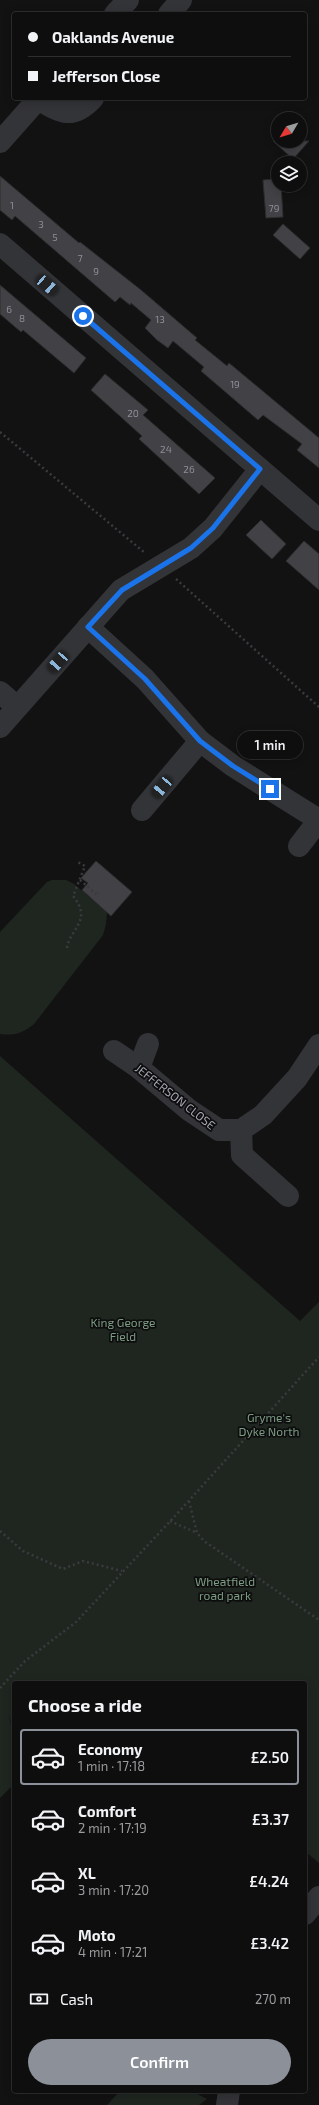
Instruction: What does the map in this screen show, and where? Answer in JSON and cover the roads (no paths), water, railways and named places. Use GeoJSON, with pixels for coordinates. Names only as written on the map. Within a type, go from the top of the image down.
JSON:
{"type":"FeatureCollection","features":[{"type":"Feature","properties":{"kind":"street"},"geometry":{"type":"LineString","coordinates":[[118,12],[128,0]]}},
{"type":"Feature","properties":{"kind":"street"},"geometry":{"type":"LineString","coordinates":[[171,12],[181,0]]}},
{"type":"Feature","properties":{"kind":"street"},"geometry":{"type":"LineString","coordinates":[[0,142],[38,100]]}},
{"type":"Feature","properties":{"kind":"street"},"geometry":{"type":"LineString","coordinates":[[41,100],[58,111],[74,113],[84,107],[91,100]]}},
{"type":"Feature","properties":{"kind":"street"},"geometry":{"type":"LineString","coordinates":[[0,244],[319,520]]}},
{"type":"Feature","properties":{"kind":"street"},"geometry":{"type":"LineString","coordinates":[[0,727],[122,590],[191,548],[213,528],[260,469]]}},
{"type":"Feature","properties":{"kind":"street"},"geometry":{"type":"LineString","coordinates":[[88,627],[145,679],[200,741],[233,766],[319,820],[299,846]]}},
{"type":"Feature","properties":{"kind":"street"},"geometry":{"type":"LineString","coordinates":[[0,692],[17,707]]}},
{"type":"Feature","properties":{"kind":"street"},"geometry":{"type":"LineString","coordinates":[[142,810],[200,741]]}},
{"type":"Feature","properties":{"kind":"street"},"geometry":{"type":"LineString","coordinates":[[139,1068],[148,1044]]}},
{"type":"Feature","properties":{"kind":"street"},"geometry":{"type":"LineString","coordinates":[[288,1196],[242,1154],[241,1130],[263,1115],[297,1078],[319,1045]]}},
{"type":"Feature","properties":{"kind":"street","name":"JEFFERSON CLOSE"},"geometry":{"type":"LineString","coordinates":[[114,1051],[139,1068],[189,1110],[219,1130],[241,1130]]}},
{"type":"Feature","properties":{"kind":"street"},"geometry":{"type":"LineString","coordinates":[[307,1912],[319,1897]]}},
{"type":"Feature","properties":{"kind":"street"},"geometry":{"type":"LineString","coordinates":[[227,2105],[228,2093]]}},
{"type":"Feature","properties":{"kind":"park label","name":"King George Field"},"geometry":{"type":"Point","coordinates":[123,1330]}},
{"type":"Feature","properties":{"kind":"park label","name":"Gryme's Dyke North"},"geometry":{"type":"Point","coordinates":[269,1425]}},
{"type":"Feature","properties":{"kind":"park label","name":"Wheatfield road park"},"geometry":{"type":"Point","coordinates":[225,1589]}}]}
